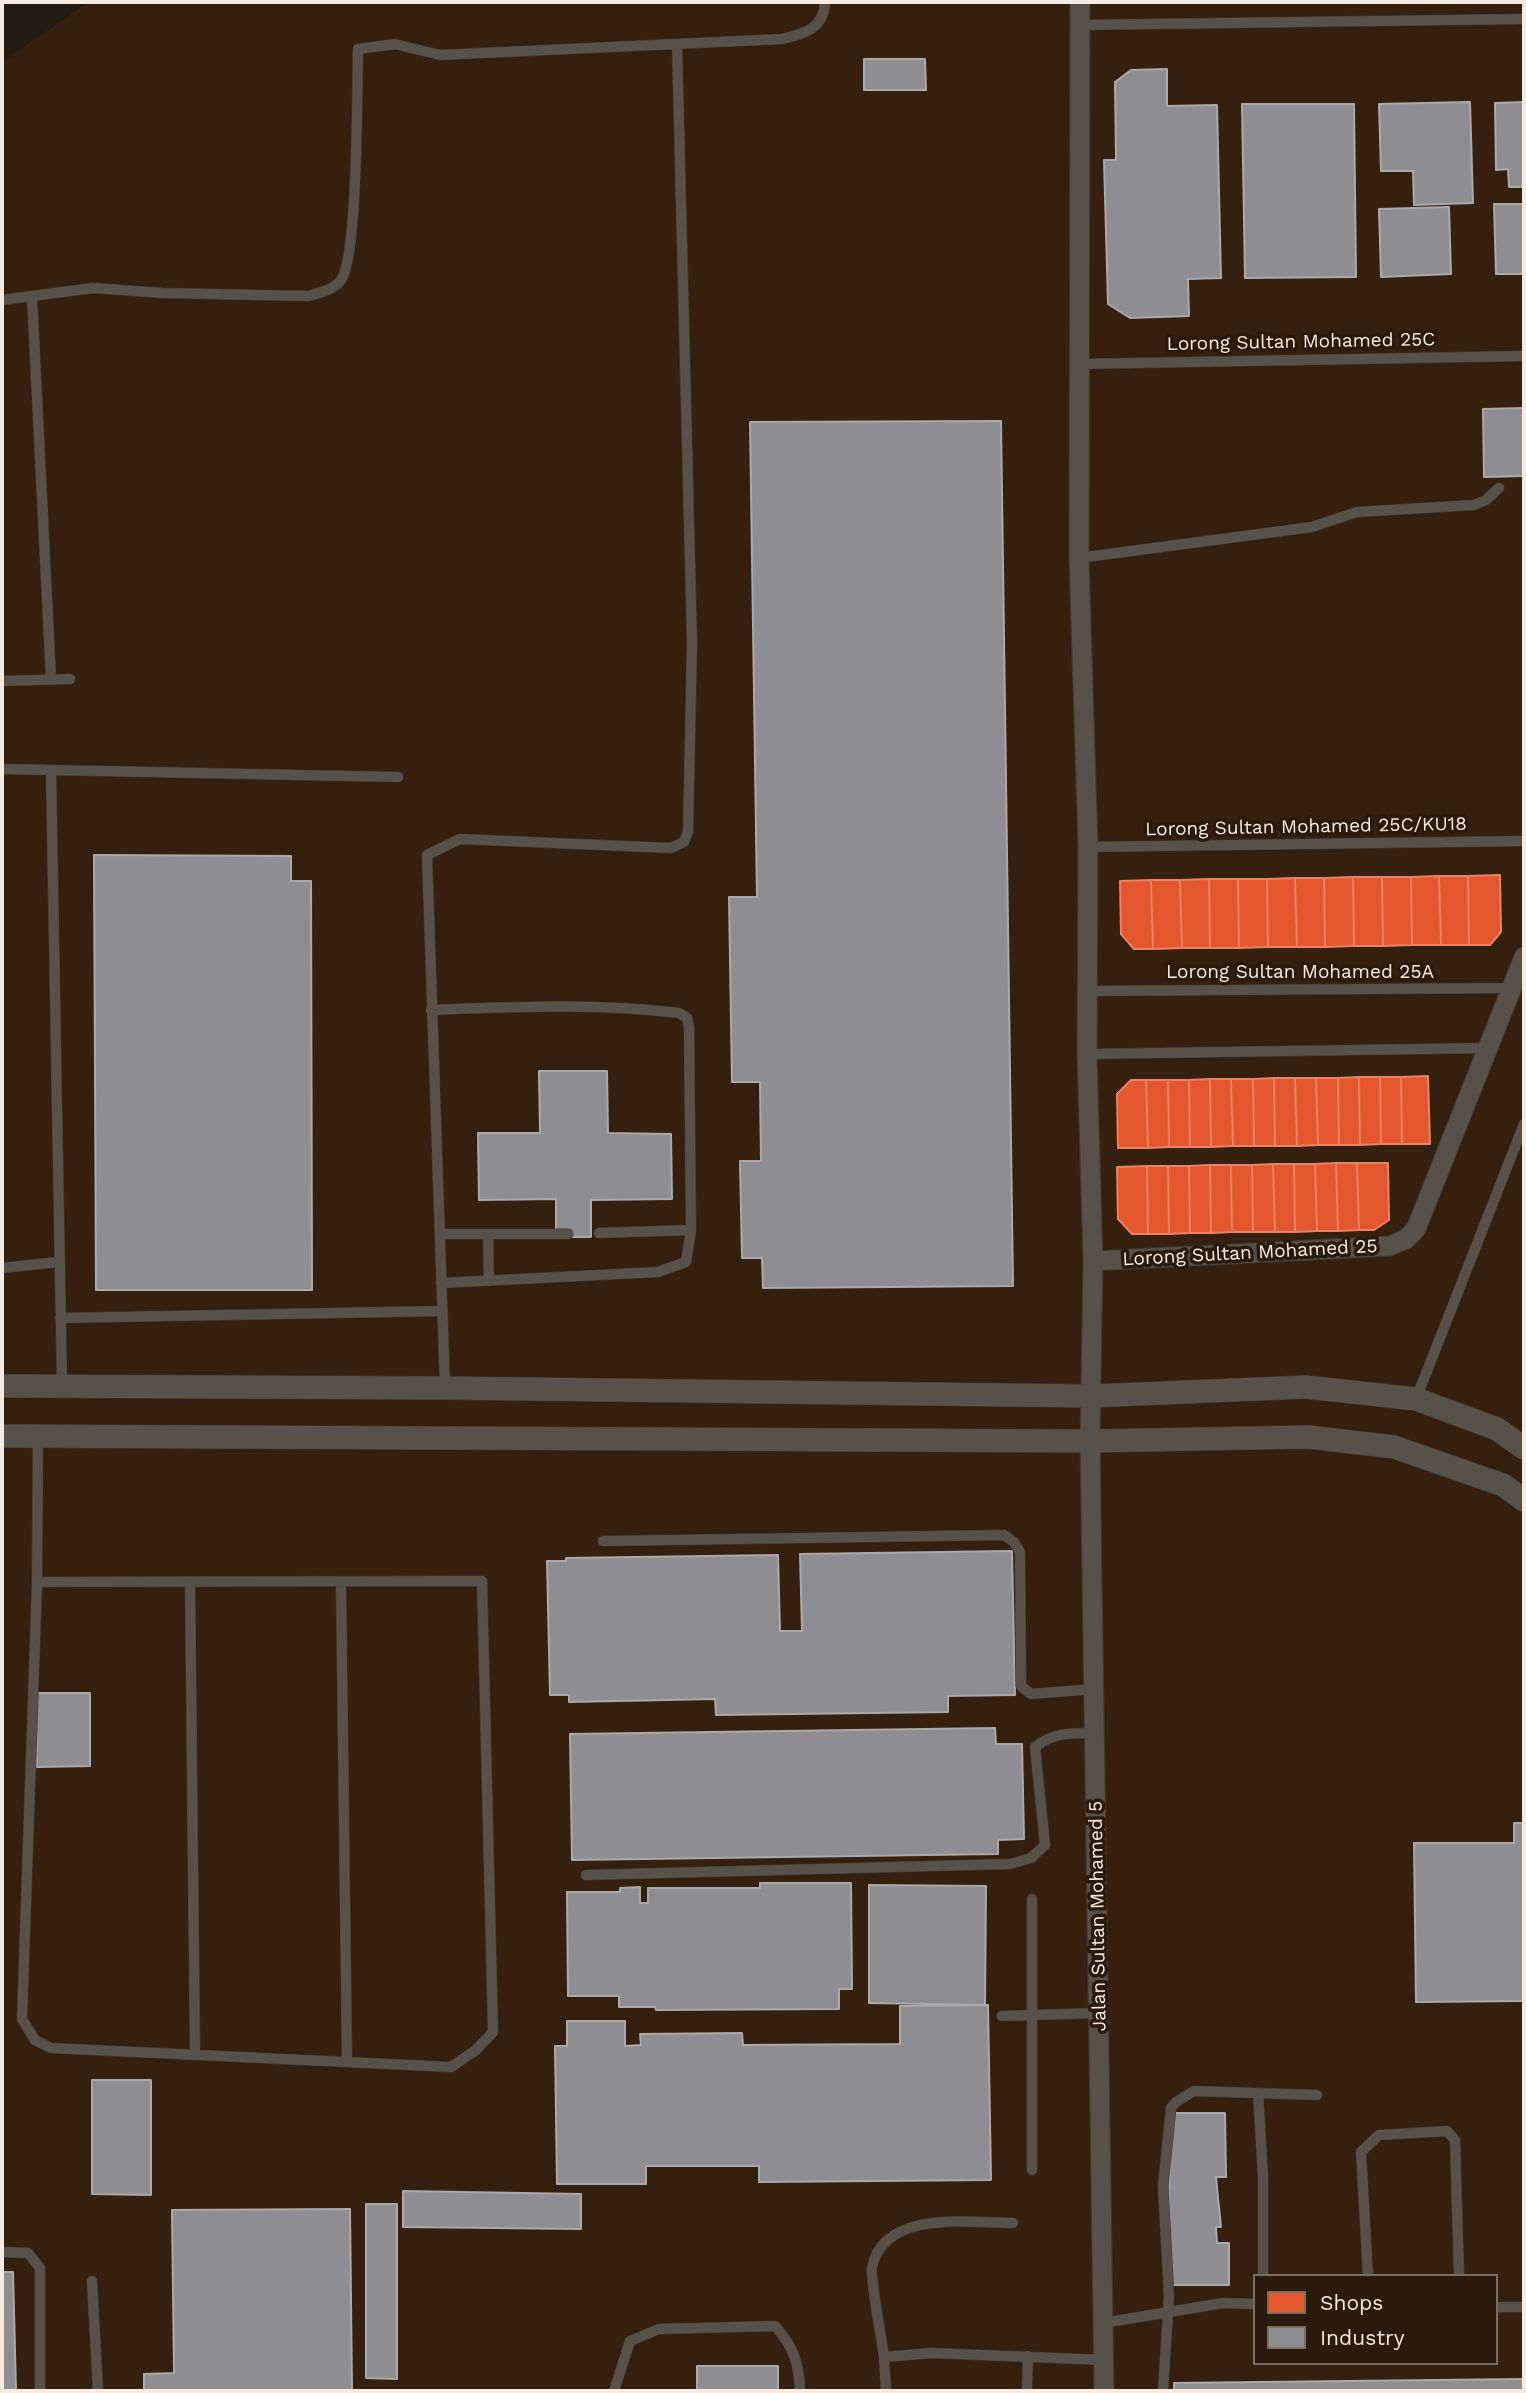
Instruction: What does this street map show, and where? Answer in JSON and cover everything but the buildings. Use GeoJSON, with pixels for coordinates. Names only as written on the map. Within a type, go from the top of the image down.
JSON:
{"type":"FeatureCollection","features":[{"type":"Feature","properties":{"kind":"street","name":"Jalan Sultan Mohamed 5"},"geometry":{"type":"LineString","coordinates":[[1080,2],[1079,558],[1088,848],[1087,1054],[1093,1261],[1090,1441],[1104,2391]]}},
{"type":"Feature","properties":{"kind":"street","name":"Lorong Sultan Mohamed 25"},"geometry":{"type":"LineString","coordinates":[[1093,1261],[1390,1246],[1406,1239],[1416,1229],[1524,957]]}},
{"type":"Feature","properties":{"kind":"street"},"geometry":{"type":"LineString","coordinates":[[2,1386],[1091,1396],[1306,1387],[1416,1399],[1497,1429],[1524,1448]]}},
{"type":"Feature","properties":{"kind":"street"},"geometry":{"type":"LineString","coordinates":[[2,1436],[1090,1441],[1309,1437],[1394,1447],[1503,1485],[1524,1500]]}},
{"type":"Feature","properties":{"kind":"lane"},"geometry":{"type":"LineString","coordinates":[[2,300],[93,288],[163,293],[308,296],[326,291],[340,283],[346,272],[353,207],[358,49],[396,44],[440,55],[782,39],[804,34],[817,26],[824,15],[825,2]]}},
{"type":"Feature","properties":{"kind":"lane"},"geometry":{"type":"LineString","coordinates":[[1080,25],[1524,19]]}},
{"type":"Feature","properties":{"kind":"lane"},"geometry":{"type":"LineString","coordinates":[[445,1388],[427,855],[460,839],[671,848],[684,842],[688,832],[692,643],[677,44]]}},
{"type":"Feature","properties":{"kind":"lane"},"geometry":{"type":"LineString","coordinates":[[32,297],[51,679]]}},
{"type":"Feature","properties":{"kind":"lane","name":"Lorong Sultan Mohamed 25C"},"geometry":{"type":"LineString","coordinates":[[1079,364],[1524,355]]}},
{"type":"Feature","properties":{"kind":"lane"},"geometry":{"type":"LineString","coordinates":[[1079,558],[1312,527],[1357,512],[1474,505],[1486,500],[1499,488]]}},
{"type":"Feature","properties":{"kind":"lane"},"geometry":{"type":"LineString","coordinates":[[2,681],[70,679]]}},
{"type":"Feature","properties":{"kind":"lane"},"geometry":{"type":"LineString","coordinates":[[2,769],[398,777]]}},
{"type":"Feature","properties":{"kind":"lane"},"geometry":{"type":"LineString","coordinates":[[51,771],[62,1386]]}},
{"type":"Feature","properties":{"kind":"lane","name":"Lorong Sultan Mohamed 25C/KU18"},"geometry":{"type":"LineString","coordinates":[[1088,848],[1524,841]]}},
{"type":"Feature","properties":{"kind":"lane","name":"Lorong Sultan Mohamed 25A"},"geometry":{"type":"LineString","coordinates":[[1088,991],[1511,988]]}},
{"type":"Feature","properties":{"kind":"lane"},"geometry":{"type":"LineString","coordinates":[[431,1010],[582,1004],[624,1006],[684,1015],[689,1027],[691,1230],[688,1259],[668,1271],[441,1283]]}},
{"type":"Feature","properties":{"kind":"lane"},"geometry":{"type":"LineString","coordinates":[[1087,1054],[1488,1048]]}},
{"type":"Feature","properties":{"kind":"lane"},"geometry":{"type":"LineString","coordinates":[[1416,1399],[1524,1124]]}},
{"type":"Feature","properties":{"kind":"lane"},"geometry":{"type":"LineString","coordinates":[[599,1233],[691,1230]]}},
{"type":"Feature","properties":{"kind":"lane"},"geometry":{"type":"LineString","coordinates":[[440,1234],[568,1234]]}},
{"type":"Feature","properties":{"kind":"lane"},"geometry":{"type":"LineString","coordinates":[[488,1234],[489,1281]]}},
{"type":"Feature","properties":{"kind":"lane"},"geometry":{"type":"LineString","coordinates":[[2,1268],[58,1262]]}},
{"type":"Feature","properties":{"kind":"lane"},"geometry":{"type":"LineString","coordinates":[[60,1318],[442,1311]]}},
{"type":"Feature","properties":{"kind":"lane"},"geometry":{"type":"LineString","coordinates":[[37,1582],[482,1581],[493,2032],[476,2050],[451,2067],[51,2048],[35,2040],[22,2019],[37,1582],[38,1436]]}},
{"type":"Feature","properties":{"kind":"lane"},"geometry":{"type":"LineString","coordinates":[[603,1541],[1003,1535],[1014,1542],[1020,1552],[1021,1686],[1031,1694],[1094,1689]]}},
{"type":"Feature","properties":{"kind":"lane"},"geometry":{"type":"LineString","coordinates":[[341,1582],[347,2062]]}},
{"type":"Feature","properties":{"kind":"lane"},"geometry":{"type":"LineString","coordinates":[[190,1583],[195,2055]]}},
{"type":"Feature","properties":{"kind":"lane"},"geometry":{"type":"LineString","coordinates":[[586,1875],[1010,1864],[1031,1858],[1045,1845],[1035,1747],[1046,1738],[1062,1733],[1096,1733]]}},
{"type":"Feature","properties":{"kind":"lane"},"geometry":{"type":"LineString","coordinates":[[1032,1899],[1032,2170]]}},
{"type":"Feature","properties":{"kind":"lane"},"geometry":{"type":"LineString","coordinates":[[1002,2016],[1098,2013]]}},
{"type":"Feature","properties":{"kind":"lane"},"geometry":{"type":"LineString","coordinates":[[1163,2391],[1167,2314],[1163,2186],[1171,2108],[1184,2095],[1194,2091],[1317,2095]]}},
{"type":"Feature","properties":{"kind":"lane"},"geometry":{"type":"LineString","coordinates":[[1258,2094],[1263,2177],[1263,2274]]}},
{"type":"Feature","properties":{"kind":"lane"},"geometry":{"type":"LineString","coordinates":[[1368,2274],[1362,2152],[1367,2144],[1379,2136],[1447,2131],[1455,2140],[1459,2274]]}},
{"type":"Feature","properties":{"kind":"lane"},"geometry":{"type":"LineString","coordinates":[[886,2391],[872,2267],[889,2237],[918,2223],[1013,2223]]}},
{"type":"Feature","properties":{"kind":"lane"},"geometry":{"type":"LineString","coordinates":[[2,2252],[28,2253],[40,2268],[40,2391]]}},
{"type":"Feature","properties":{"kind":"lane"},"geometry":{"type":"LineString","coordinates":[[92,2281],[98,2391]]}},
{"type":"Feature","properties":{"kind":"lane"},"geometry":{"type":"LineString","coordinates":[[1103,2323],[1223,2303],[1253,2304]]}},
{"type":"Feature","properties":{"kind":"lane"},"geometry":{"type":"LineString","coordinates":[[1498,2307],[1524,2307]]}},
{"type":"Feature","properties":{"kind":"lane"},"geometry":{"type":"LineString","coordinates":[[614,2391],[630,2341],[659,2329],[775,2326],[790,2343],[799,2365],[800,2391]]}},
{"type":"Feature","properties":{"kind":"lane"},"geometry":{"type":"LineString","coordinates":[[884,2357],[932,2353],[1105,2360]]}},
{"type":"Feature","properties":{"kind":"lane"},"geometry":{"type":"LineString","coordinates":[[1027,2356],[1027,2391]]}},
{"type":"Feature","properties":{"kind":"shaded area"},"geometry":{"type":"Polygon","coordinates":[[[89,2],[1524,2],[1524,2391],[2,2391],[2,62],[89,2]]]}}]}
